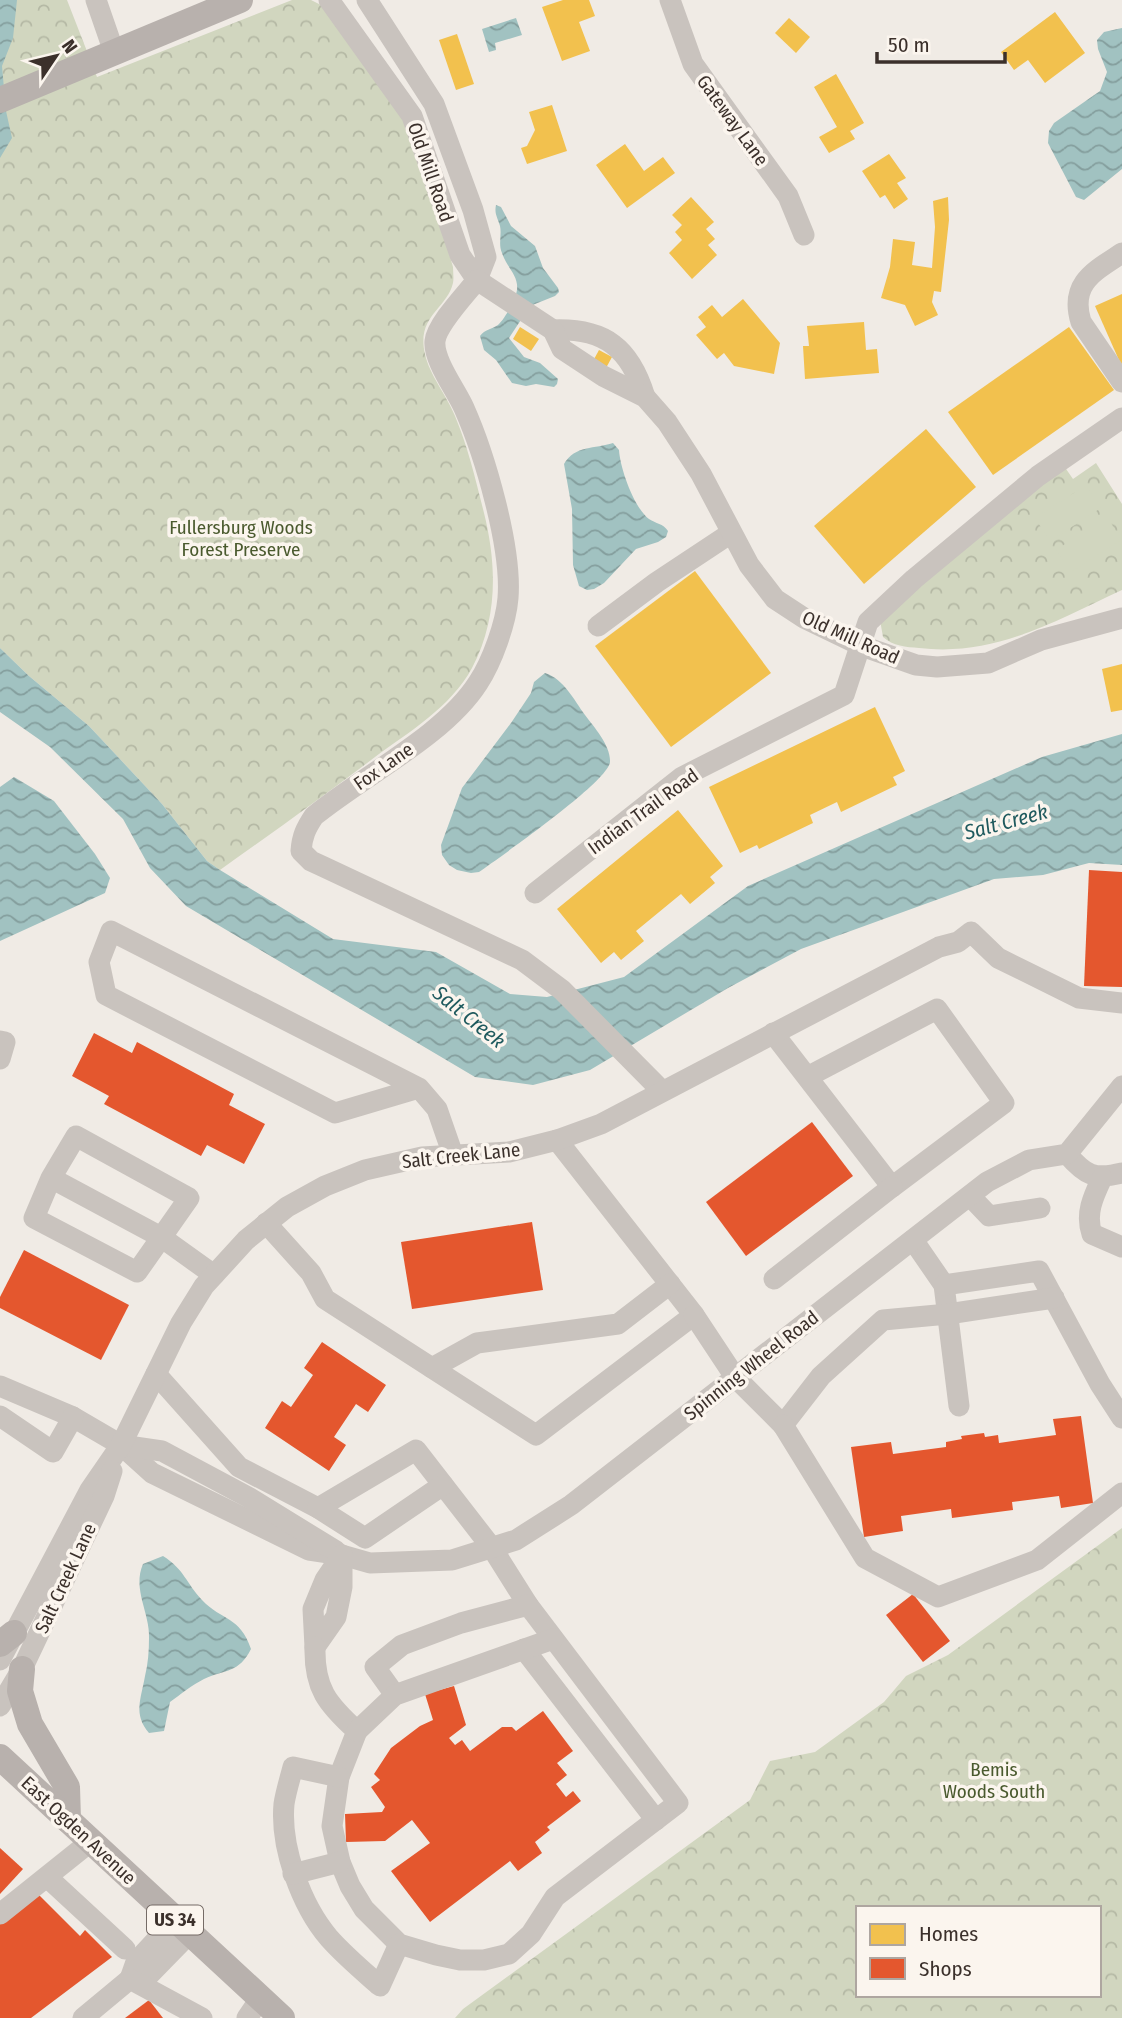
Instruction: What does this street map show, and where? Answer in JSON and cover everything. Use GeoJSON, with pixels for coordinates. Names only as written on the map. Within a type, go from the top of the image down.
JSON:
{"type":"FeatureCollection","features":[{"type":"Feature","properties":{"kind":"main road"},"geometry":{"type":"LineString","coordinates":[[0,100],[240,0]]}},
{"type":"Feature","properties":{"kind":"main road"},"geometry":{"type":"LineString","coordinates":[[11,1664],[30,1724],[67,1787],[68,1819]]}},
{"type":"Feature","properties":{"kind":"main road","name":"East Ogden Avenue"},"geometry":{"type":"LineString","coordinates":[[0,1756],[183,1927],[253,2008],[282,2018]]}},
{"type":"Feature","properties":{"kind":"street"},"geometry":{"type":"LineString","coordinates":[[96,0],[114,52]]}},
{"type":"Feature","properties":{"kind":"street","name":"Old Mill Road"},"geometry":{"type":"LineString","coordinates":[[329,0],[412,116],[460,255],[477,280],[553,330],[562,349],[603,376],[645,397],[667,422],[701,474],[749,565],[775,598],[804,618],[862,646],[916,665],[962,666],[988,663],[1041,640],[1122,618]]}},
{"type":"Feature","properties":{"kind":"street","name":"Old Mill Road"},"geometry":{"type":"LineString","coordinates":[[367,0],[434,104],[473,210],[486,257],[477,280]]}},
{"type":"Feature","properties":{"kind":"street","name":"Gateway Lane"},"geometry":{"type":"LineString","coordinates":[[670,0],[693,64],[788,196],[804,235]]}},
{"type":"Feature","properties":{"kind":"street"},"geometry":{"type":"LineString","coordinates":[[1122,253],[1086,277],[1080,290],[1077,310],[1081,322],[1122,382]]}},
{"type":"Feature","properties":{"kind":"street","name":"Fox Lane"},"geometry":{"type":"LineString","coordinates":[[477,280],[440,328],[435,340],[436,353],[470,421],[503,540],[508,571],[508,601],[498,636],[488,666],[478,684],[452,715],[314,816],[306,827],[301,851],[317,864],[522,960],[562,990],[662,1091]]}},
{"type":"Feature","properties":{"kind":"street","name":"Old Mill Road"},"geometry":{"type":"LineString","coordinates":[[553,330],[577,329],[597,334],[625,354],[638,374],[645,397]]}},
{"type":"Feature","properties":{"kind":"street"},"geometry":{"type":"LineString","coordinates":[[862,646],[868,622],[914,579],[1038,477],[1122,418]]}},
{"type":"Feature","properties":{"kind":"street"},"geometry":{"type":"LineString","coordinates":[[598,626],[657,582],[731,533]]}},
{"type":"Feature","properties":{"kind":"street","name":"Indian Trail Road"},"geometry":{"type":"LineString","coordinates":[[535,893],[682,777],[844,695],[862,646]]}},
{"type":"Feature","properties":{"kind":"street"},"geometry":{"type":"LineString","coordinates":[[419,1088],[335,1113],[323,1107],[106,995],[99,962],[111,931],[419,1088],[437,1108],[453,1155]]}},
{"type":"Feature","properties":{"kind":"street","name":"Salt Creek Lane"},"geometry":{"type":"LineString","coordinates":[[0,1706],[11,1664],[104,1496],[121,1445],[181,1323],[214,1275],[246,1240],[287,1207],[343,1178],[398,1161],[509,1152],[601,1125],[939,947],[958,942],[971,932],[998,958],[1079,998],[1122,1003]]}},
{"type":"Feature","properties":{"kind":"street"},"geometry":{"type":"LineString","coordinates":[[774,1279],[1004,1103],[937,1009],[807,1077]]}},
{"type":"Feature","properties":{"kind":"street"},"geometry":{"type":"LineString","coordinates":[[773,1033],[891,1187]]}},
{"type":"Feature","properties":{"kind":"street"},"geometry":{"type":"LineString","coordinates":[[0,1041],[5,1042],[0,1059]]}},
{"type":"Feature","properties":{"kind":"street"},"geometry":{"type":"LineString","coordinates":[[1112,1176],[1080,1170],[1067,1154],[1122,1086]]}},
{"type":"Feature","properties":{"kind":"street"},"geometry":{"type":"LineString","coordinates":[[76,1136],[189,1198],[137,1272],[34,1218],[51,1178],[76,1136]]}},
{"type":"Feature","properties":{"kind":"street"},"geometry":{"type":"LineString","coordinates":[[557,1140],[694,1315],[735,1377],[783,1425],[865,1558],[938,1597],[1037,1560],[1122,1493]]}},
{"type":"Feature","properties":{"kind":"street","name":"Spinning Wheel Road"},"geometry":{"type":"LineString","coordinates":[[0,1386],[73,1417],[121,1445],[162,1451],[290,1522],[342,1555],[370,1563],[452,1560],[516,1540],[571,1505],[987,1182],[1029,1160],[1067,1154]]}},
{"type":"Feature","properties":{"kind":"street"},"geometry":{"type":"LineString","coordinates":[[1112,1176],[1092,1197],[1087,1221],[1092,1234],[1122,1247]]}},
{"type":"Feature","properties":{"kind":"street"},"geometry":{"type":"LineString","coordinates":[[51,1178],[161,1237],[214,1275]]}},
{"type":"Feature","properties":{"kind":"street"},"geometry":{"type":"LineString","coordinates":[[970,1196],[989,1216],[1040,1208]]}},
{"type":"Feature","properties":{"kind":"street"},"geometry":{"type":"LineString","coordinates":[[266,1223],[311,1273],[325,1299],[536,1436],[694,1315]]}},
{"type":"Feature","properties":{"kind":"street"},"geometry":{"type":"LineString","coordinates":[[913,1240],[944,1285],[959,1406]]}},
{"type":"Feature","properties":{"kind":"street"},"geometry":{"type":"LineString","coordinates":[[944,1285],[1039,1271],[1100,1384],[1122,1418]]}},
{"type":"Feature","properties":{"kind":"street"},"geometry":{"type":"LineString","coordinates":[[432,1368],[477,1343],[618,1324],[670,1284]]}},
{"type":"Feature","properties":{"kind":"street"},"geometry":{"type":"LineString","coordinates":[[783,1425],[821,1376],[883,1320],[948,1314],[1054,1298]]}},
{"type":"Feature","properties":{"kind":"street"},"geometry":{"type":"LineString","coordinates":[[156,1374],[239,1467],[318,1508],[365,1538],[443,1485]]}},
{"type":"Feature","properties":{"kind":"street"},"geometry":{"type":"LineString","coordinates":[[0,1416],[53,1452],[73,1417]]}},
{"type":"Feature","properties":{"kind":"street","name":"Salt Creek Lane"},"geometry":{"type":"LineString","coordinates":[[11,1664],[7,1638],[90,1490],[121,1445]]}},
{"type":"Feature","properties":{"kind":"street"},"geometry":{"type":"LineString","coordinates":[[318,1508],[416,1450],[492,1548],[527,1605],[553,1639],[678,1803],[555,1897],[531,1934],[509,1954],[484,1960],[460,1960],[399,1944],[364,1909],[350,1886],[340,1862],[332,1826],[339,1777],[357,1731],[395,1695],[553,1639]]}},
{"type":"Feature","properties":{"kind":"street"},"geometry":{"type":"LineString","coordinates":[[342,1555],[325,1580],[313,1609],[314,1669],[322,1692],[357,1731]]}},
{"type":"Feature","properties":{"kind":"street"},"geometry":{"type":"LineString","coordinates":[[395,1695],[375,1667],[402,1645],[461,1623],[527,1605]]}},
{"type":"Feature","properties":{"kind":"street"},"geometry":{"type":"LineString","coordinates":[[524,1649],[656,1820]]}},
{"type":"Feature","properties":{"kind":"street"},"geometry":{"type":"LineString","coordinates":[[339,1777],[293,1767],[284,1802],[284,1828],[293,1874],[327,1936],[380,1986],[399,1944]]}},
{"type":"Feature","properties":{"kind":"street"},"geometry":{"type":"LineString","coordinates":[[0,1914],[90,1842]]}},
{"type":"Feature","properties":{"kind":"street"},"geometry":{"type":"LineString","coordinates":[[293,1874],[340,1862]]}},
{"type":"Feature","properties":{"kind":"street"},"geometry":{"type":"LineString","coordinates":[[47,1877],[125,1950]]}},
{"type":"Feature","properties":{"kind":"street"},"geometry":{"type":"LineString","coordinates":[[83,2018],[130,1979],[136,1962],[183,1927]]}},
{"type":"Feature","properties":{"kind":"street"},"geometry":{"type":"LineString","coordinates":[[130,1979],[202,2018]]}},
{"type":"Feature","properties":{"kind":"green space","name":"Fullersburg Woods Forest Preserve"},"geometry":{"type":"Polygon","coordinates":[[[0,0],[67,0],[97,77],[292,0],[311,0],[321,5],[402,116],[425,173],[453,267],[450,292],[428,322],[423,341],[430,369],[452,408],[464,440],[488,533],[493,592],[481,649],[463,682],[441,707],[220,870],[207,861],[162,804],[89,726],[0,648],[0,0]]]}},
{"type":"Feature","properties":{"kind":"green space"},"geometry":{"type":"Polygon","coordinates":[[[1096,463],[1122,504],[1122,590],[1048,624],[999,642],[947,649],[909,647],[895,644],[883,637],[880,620],[1064,466],[1073,479],[1096,463]]]}},
{"type":"Feature","properties":{"kind":"green space"},"geometry":{"type":"Polygon","coordinates":[[[1086,485],[1101,508],[1050,541],[1035,518],[1086,485]]]}},
{"type":"Feature","properties":{"kind":"green space"},"geometry":{"type":"Polygon","coordinates":[[[1107,516],[1121,540],[1071,572],[1056,550],[1107,516]]]}},
{"type":"Feature","properties":{"kind":"green space","name":"Bemis Woods South"},"geometry":{"type":"Polygon","coordinates":[[[1122,1528],[1122,2018],[455,2018],[463,2009],[750,1800],[770,1761],[815,1752],[884,1702],[906,1676],[948,1655],[1122,1528]]]}},
{"type":"Feature","properties":{"kind":"water"},"geometry":{"type":"Polygon","coordinates":[[[0,0],[17,0],[13,38],[2,66],[6,111],[12,138],[0,158],[0,0]]]}},
{"type":"Feature","properties":{"kind":"water"},"geometry":{"type":"Polygon","coordinates":[[[516,18],[522,35],[495,43],[496,50],[489,52],[482,29],[516,18]]]}},
{"type":"Feature","properties":{"kind":"water"},"geometry":{"type":"Polygon","coordinates":[[[1122,28],[1122,169],[1084,200],[1076,197],[1048,143],[1049,131],[1054,123],[1100,91],[1107,72],[1097,40],[1104,32],[1122,28]]]}},
{"type":"Feature","properties":{"kind":"water"},"geometry":{"type":"Polygon","coordinates":[[[496,205],[501,207],[511,226],[535,246],[543,268],[558,288],[559,292],[555,296],[530,306],[509,338],[524,357],[540,363],[558,379],[554,387],[512,383],[496,360],[484,350],[480,336],[500,323],[517,290],[516,279],[501,250],[496,205]]]}},
{"type":"Feature","properties":{"kind":"water"},"geometry":{"type":"Polygon","coordinates":[[[613,443],[619,450],[625,477],[643,514],[668,531],[666,537],[658,542],[636,549],[604,583],[587,590],[579,586],[573,565],[572,509],[564,464],[580,451],[613,443]]]}},
{"type":"Feature","properties":{"kind":"water","name":"Salt Creek"},"geometry":{"type":"Polygon","coordinates":[[[0,648],[89,726],[162,804],[207,861],[220,870],[333,939],[436,952],[510,994],[547,997],[624,977],[748,886],[1042,757],[1122,734],[1122,865],[1089,863],[1043,875],[994,879],[801,949],[728,988],[590,1070],[533,1085],[475,1077],[186,906],[150,868],[123,819],[50,747],[0,712],[0,648]]]}},
{"type":"Feature","properties":{"kind":"water"},"geometry":{"type":"Polygon","coordinates":[[[545,673],[558,680],[573,697],[605,743],[610,762],[605,772],[573,802],[479,872],[457,870],[449,865],[442,855],[441,845],[462,788],[511,723],[531,693],[534,682],[545,673]]]}},
{"type":"Feature","properties":{"kind":"water"},"geometry":{"type":"Polygon","coordinates":[[[14,777],[54,801],[110,878],[105,893],[0,941],[0,787],[14,777]]]}},
{"type":"Feature","properties":{"kind":"water"},"geometry":{"type":"Polygon","coordinates":[[[163,1556],[181,1572],[209,1607],[242,1630],[251,1649],[237,1666],[204,1679],[170,1702],[164,1731],[149,1733],[140,1713],[140,1699],[148,1662],[149,1629],[139,1583],[143,1564],[163,1556]]]}},
{"type":"Feature","properties":{"kind":"building: Homes"},"geometry":{"type":"Polygon","coordinates":[[[563,0],[589,0],[595,16],[579,22],[590,51],[562,61],[542,7],[563,0]]]}},
{"type":"Feature","properties":{"kind":"building: Homes"},"geometry":{"type":"Polygon","coordinates":[[[1055,12],[1085,53],[1045,83],[1028,60],[1014,70],[1001,52],[1055,12]]]}},
{"type":"Feature","properties":{"kind":"building: Homes"},"geometry":{"type":"Polygon","coordinates":[[[789,18],[810,37],[796,53],[775,33],[789,18]]]}},
{"type":"Feature","properties":{"kind":"building: Homes"},"geometry":{"type":"Polygon","coordinates":[[[457,34],[474,84],[456,90],[439,40],[457,34]]]}},
{"type":"Feature","properties":{"kind":"building: Homes"},"geometry":{"type":"Polygon","coordinates":[[[836,74],[864,123],[850,131],[855,139],[829,153],[819,137],[837,127],[814,87],[836,74]]]}},
{"type":"Feature","properties":{"kind":"building: Homes"},"geometry":{"type":"Polygon","coordinates":[[[552,105],[567,151],[527,164],[521,148],[527,146],[535,130],[529,112],[552,105]]]}},
{"type":"Feature","properties":{"kind":"building: Homes"},"geometry":{"type":"Polygon","coordinates":[[[625,144],[644,171],[663,157],[675,173],[627,208],[596,165],[625,144]]]}},
{"type":"Feature","properties":{"kind":"building: Homes"},"geometry":{"type":"Polygon","coordinates":[[[889,154],[906,178],[897,183],[908,199],[894,209],[885,195],[880,198],[862,171],[889,154]]]}},
{"type":"Feature","properties":{"kind":"building: Homes"},"geometry":{"type":"Polygon","coordinates":[[[691,197],[714,222],[706,229],[715,239],[708,245],[717,255],[692,279],[669,253],[682,240],[675,232],[682,225],[672,215],[691,197]]]}},
{"type":"Feature","properties":{"kind":"building: Homes"},"geometry":{"type":"Polygon","coordinates":[[[948,197],[949,220],[941,292],[934,291],[932,302],[938,315],[915,326],[905,305],[881,298],[890,267],[893,239],[915,242],[912,265],[932,268],[935,227],[933,201],[948,197]]]}},
{"type":"Feature","properties":{"kind":"building: Homes"},"geometry":{"type":"Polygon","coordinates":[[[1122,294],[1122,367],[1095,306],[1122,294]]]}},
{"type":"Feature","properties":{"kind":"building: Homes"},"geometry":{"type":"Polygon","coordinates":[[[743,299],[780,343],[774,374],[734,366],[724,353],[717,359],[696,335],[706,327],[698,317],[712,305],[722,317],[743,299]]]}},
{"type":"Feature","properties":{"kind":"building: Homes"},"geometry":{"type":"Polygon","coordinates":[[[864,322],[866,350],[877,349],[879,373],[805,379],[803,346],[809,346],[807,326],[864,322]]]}},
{"type":"Feature","properties":{"kind":"building: Homes"},"geometry":{"type":"Polygon","coordinates":[[[520,327],[539,339],[531,351],[513,339],[520,327]]]}},
{"type":"Feature","properties":{"kind":"building: Homes"},"geometry":{"type":"Polygon","coordinates":[[[1069,327],[1114,390],[993,475],[948,412],[1069,327]]]}},
{"type":"Feature","properties":{"kind":"building: Homes"},"geometry":{"type":"Polygon","coordinates":[[[599,350],[612,357],[606,368],[593,361],[599,350]]]}},
{"type":"Feature","properties":{"kind":"building: Homes"},"geometry":{"type":"Polygon","coordinates":[[[926,429],[976,487],[864,584],[814,526],[926,429]]]}},
{"type":"Feature","properties":{"kind":"building: Homes"},"geometry":{"type":"Polygon","coordinates":[[[695,571],[771,673],[671,747],[595,646],[695,571]]]}},
{"type":"Feature","properties":{"kind":"building: Homes"},"geometry":{"type":"Polygon","coordinates":[[[1122,664],[1122,710],[1111,712],[1102,669],[1122,664]]]}},
{"type":"Feature","properties":{"kind":"building: Homes"},"geometry":{"type":"Polygon","coordinates":[[[875,707],[905,771],[893,777],[897,785],[841,812],[837,802],[810,815],[813,823],[759,849],[757,845],[740,853],[709,787],[875,707]]]}},
{"type":"Feature","properties":{"kind":"building: Homes"},"geometry":{"type":"Polygon","coordinates":[[[678,810],[723,866],[710,877],[715,883],[690,904],[681,894],[636,931],[644,941],[621,960],[614,952],[601,963],[557,909],[678,810]]]}},
{"type":"Feature","properties":{"kind":"building: Shops"},"geometry":{"type":"Polygon","coordinates":[[[1089,870],[1122,872],[1122,987],[1084,986],[1089,870]]]}},
{"type":"Feature","properties":{"kind":"building: Shops"},"geometry":{"type":"Polygon","coordinates":[[[94,1033],[132,1053],[137,1042],[234,1094],[229,1105],[265,1124],[244,1164],[207,1145],[201,1156],[104,1104],[109,1096],[72,1076],[94,1033]]]}},
{"type":"Feature","properties":{"kind":"building: Shops"},"geometry":{"type":"Polygon","coordinates":[[[812,1122],[853,1176],[746,1256],[706,1202],[812,1122]]]}},
{"type":"Feature","properties":{"kind":"building: Shops"},"geometry":{"type":"Polygon","coordinates":[[[532,1222],[543,1290],[412,1309],[401,1242],[532,1222]]]}},
{"type":"Feature","properties":{"kind":"building: Shops"},"geometry":{"type":"Polygon","coordinates":[[[24,1250],[129,1305],[101,1360],[0,1308],[0,1297],[24,1250]]]}},
{"type":"Feature","properties":{"kind":"building: Shops"},"geometry":{"type":"Polygon","coordinates":[[[322,1342],[386,1385],[368,1412],[356,1404],[334,1437],[346,1445],[329,1471],[265,1428],[282,1401],[291,1407],[313,1375],[304,1368],[322,1342]]]}},
{"type":"Feature","properties":{"kind":"building: Shops"},"geometry":{"type":"Polygon","coordinates":[[[1081,1416],[1093,1503],[1061,1508],[1059,1496],[1012,1502],[1013,1510],[952,1518],[951,1509],[901,1516],[903,1531],[864,1537],[851,1447],[891,1442],[893,1454],[946,1447],[946,1442],[962,1439],[961,1436],[984,1433],[985,1437],[998,1435],[999,1443],[1056,1435],[1053,1419],[1081,1416]]]}},
{"type":"Feature","properties":{"kind":"building: Shops"},"geometry":{"type":"Polygon","coordinates":[[[913,1594],[950,1641],[923,1662],[886,1615],[913,1594]]]}},
{"type":"Feature","properties":{"kind":"building: Shops"},"geometry":{"type":"Polygon","coordinates":[[[454,1686],[466,1725],[449,1738],[455,1745],[462,1740],[470,1751],[502,1727],[512,1727],[516,1731],[543,1711],[573,1751],[557,1763],[567,1775],[556,1784],[566,1797],[573,1791],[581,1801],[547,1827],[550,1830],[535,1842],[542,1853],[518,1871],[510,1861],[430,1922],[391,1871],[430,1843],[412,1820],[385,1841],[346,1842],[345,1814],[382,1812],[385,1807],[371,1787],[380,1780],[374,1774],[391,1748],[420,1726],[433,1720],[425,1694],[454,1686]]]}},
{"type":"Feature","properties":{"kind":"building: Shops"},"geometry":{"type":"Polygon","coordinates":[[[0,1848],[23,1869],[0,1894],[0,1848]]]}},
{"type":"Feature","properties":{"kind":"building: Shops"},"geometry":{"type":"Polygon","coordinates":[[[37,1893],[80,1936],[85,1930],[112,1957],[31,2018],[0,2018],[0,1922],[37,1893]]]}},
{"type":"Feature","properties":{"kind":"building: Shops"},"geometry":{"type":"Polygon","coordinates":[[[149,2000],[163,2018],[125,2018],[149,2000]]]}}]}
